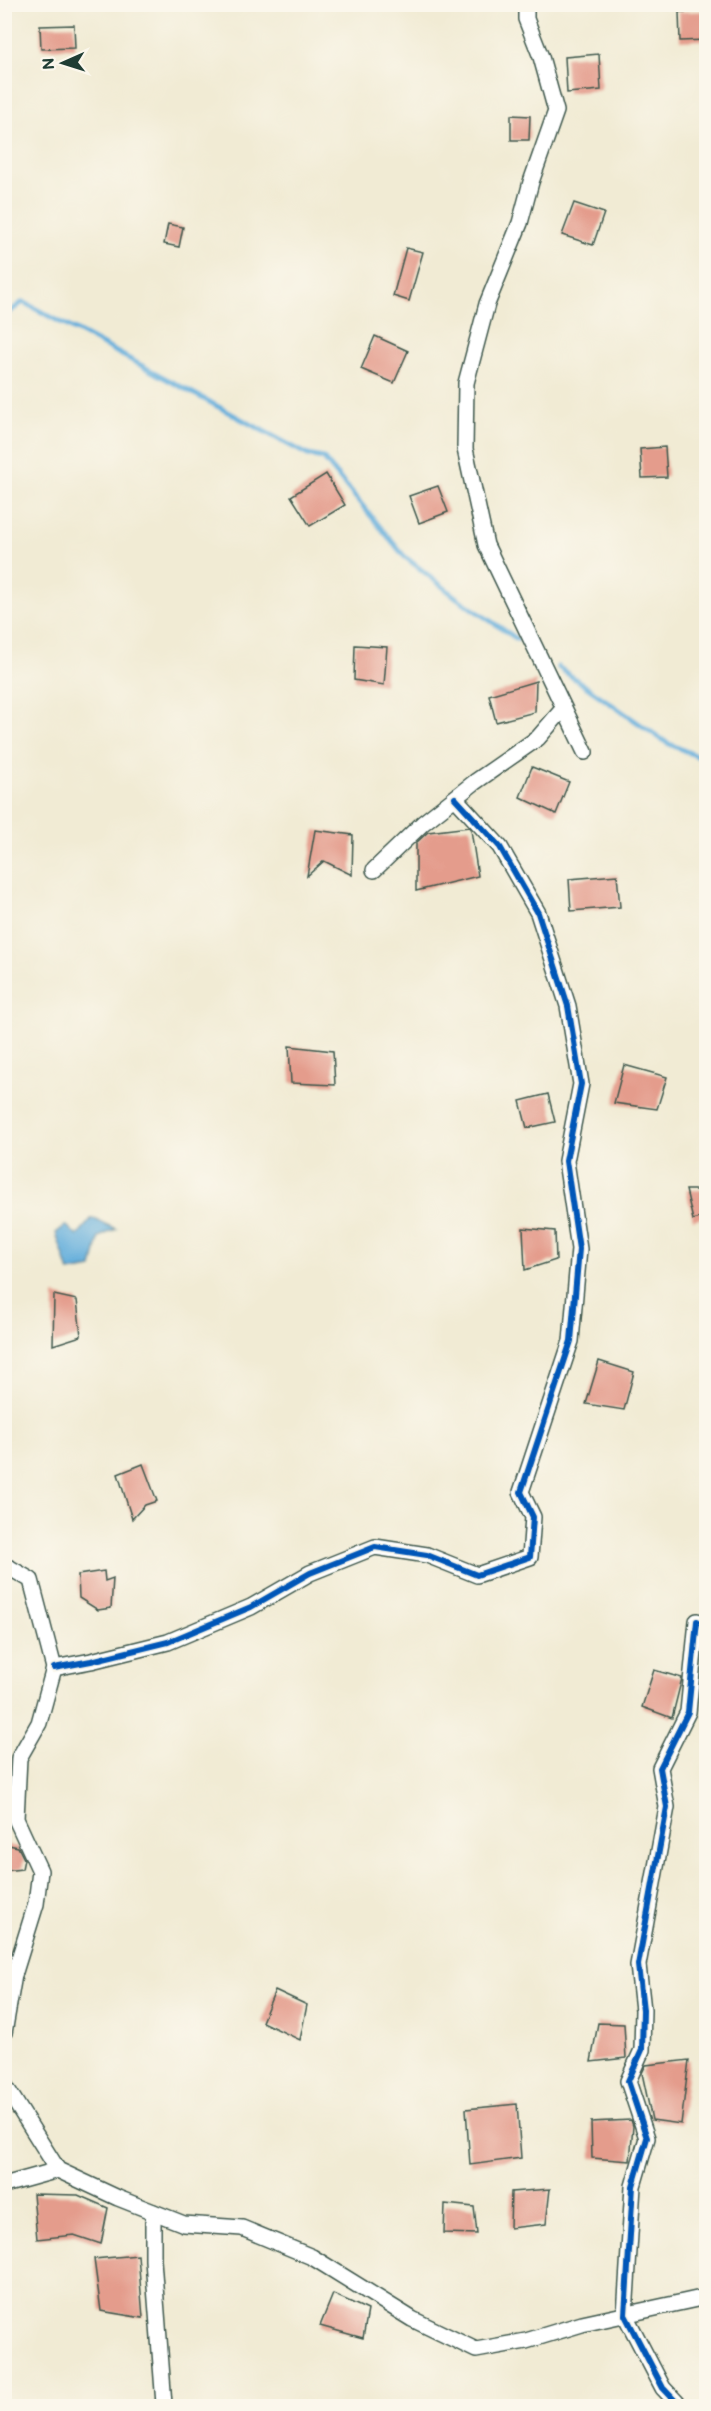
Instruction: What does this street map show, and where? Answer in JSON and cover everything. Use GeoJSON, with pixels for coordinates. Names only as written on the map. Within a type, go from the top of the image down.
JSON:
{"type":"FeatureCollection","features":[{"type":"Feature","properties":{"kind":"street"},"geometry":{"type":"LineString","coordinates":[[526,4],[526,18],[541,57],[556,111],[531,182],[520,223],[487,304],[466,382],[465,449],[486,545],[585,752]]}},
{"type":"Feature","properties":{"kind":"street"},"geometry":{"type":"LineString","coordinates":[[374,870],[423,823],[538,738],[564,709]]}},
{"type":"Feature","properties":{"kind":"street"},"geometry":{"type":"LineString","coordinates":[[54,1668],[168,1642],[251,1607],[310,1573],[375,1547],[427,1555],[477,1575],[530,1557],[533,1517],[521,1492],[571,1341],[579,1249],[566,1161],[581,1084],[568,1006],[538,913],[500,848],[455,798]]}},
{"type":"Feature","properties":{"kind":"street"},"geometry":{"type":"LineString","coordinates":[[4,1568],[10,1568],[31,1580],[54,1668],[39,1724],[19,1758],[16,1819],[40,1871],[36,1904],[14,1975],[4,2033]]}},
{"type":"Feature","properties":{"kind":"street"},"geometry":{"type":"LineString","coordinates":[[680,2406],[663,2388],[626,2315],[633,2186],[647,2138],[628,2081],[642,2050],[643,2010],[638,1965],[667,1808],[660,1768],[688,1712],[697,1621]]}},
{"type":"Feature","properties":{"kind":"street"},"geometry":{"type":"LineString","coordinates":[[4,2085],[58,2170],[184,2224],[242,2228],[312,2257],[412,2319],[476,2350],[706,2297]]}},
{"type":"Feature","properties":{"kind":"street"},"geometry":{"type":"LineString","coordinates":[[4,2185],[58,2170]]}},
{"type":"Feature","properties":{"kind":"street"},"geometry":{"type":"LineString","coordinates":[[153,2212],[153,2260],[164,2404]]}},
{"type":"Feature","properties":{"kind":"water"},"geometry":{"type":"Polygon","coordinates":[[[92,1218],[116,1229],[99,1237],[92,1268],[69,1272],[56,1233],[66,1225],[77,1236],[92,1218]]]}},
{"type":"Feature","properties":{"kind":"building"},"geometry":{"type":"Polygon","coordinates":[[[705,11],[706,40],[680,41],[679,12],[705,11]]]}},
{"type":"Feature","properties":{"kind":"building"},"geometry":{"type":"Polygon","coordinates":[[[74,25],[75,48],[41,49],[40,26],[74,25]]]}},
{"type":"Feature","properties":{"kind":"building"},"geometry":{"type":"Polygon","coordinates":[[[599,54],[601,90],[567,93],[565,57],[599,54]]]}},
{"type":"Feature","properties":{"kind":"building"},"geometry":{"type":"Polygon","coordinates":[[[511,115],[530,116],[529,140],[511,140],[511,115]]]}},
{"type":"Feature","properties":{"kind":"building"},"geometry":{"type":"Polygon","coordinates":[[[574,203],[604,213],[593,245],[562,235],[574,203]]]}},
{"type":"Feature","properties":{"kind":"building"},"geometry":{"type":"Polygon","coordinates":[[[168,224],[183,227],[179,247],[164,244],[168,224]]]}},
{"type":"Feature","properties":{"kind":"building"},"geometry":{"type":"Polygon","coordinates":[[[406,248],[423,252],[409,301],[393,296],[406,248]]]}},
{"type":"Feature","properties":{"kind":"building"},"geometry":{"type":"Polygon","coordinates":[[[375,336],[408,351],[394,383],[361,369],[375,336]]]}},
{"type":"Feature","properties":{"kind":"building"},"geometry":{"type":"Polygon","coordinates":[[[665,447],[667,477],[642,478],[640,449],[665,447]]]}},
{"type":"Feature","properties":{"kind":"building"},"geometry":{"type":"Polygon","coordinates":[[[326,474],[345,505],[310,526],[291,496],[326,474]]]}},
{"type":"Feature","properties":{"kind":"building"},"geometry":{"type":"Polygon","coordinates":[[[438,486],[448,512],[419,523],[409,496],[438,486]]]}},
{"type":"Feature","properties":{"kind":"building"},"geometry":{"type":"Polygon","coordinates":[[[355,645],[387,647],[384,685],[354,680],[355,645]]]}},
{"type":"Feature","properties":{"kind":"building"},"geometry":{"type":"Polygon","coordinates":[[[536,681],[535,712],[496,722],[489,695],[536,681]]]}},
{"type":"Feature","properties":{"kind":"building"},"geometry":{"type":"Polygon","coordinates":[[[532,767],[569,782],[556,814],[520,797],[532,767]]]}},
{"type":"Feature","properties":{"kind":"building"},"geometry":{"type":"Polygon","coordinates":[[[469,827],[478,876],[416,891],[416,843],[428,832],[469,827]]]}},
{"type":"Feature","properties":{"kind":"building"},"geometry":{"type":"Polygon","coordinates":[[[315,830],[353,835],[352,875],[324,861],[307,876],[315,830]]]}},
{"type":"Feature","properties":{"kind":"building"},"geometry":{"type":"Polygon","coordinates":[[[617,875],[620,907],[571,911],[569,879],[617,875]]]}},
{"type":"Feature","properties":{"kind":"building"},"geometry":{"type":"Polygon","coordinates":[[[289,1046],[333,1051],[335,1085],[291,1083],[289,1046]]]}},
{"type":"Feature","properties":{"kind":"building"},"geometry":{"type":"Polygon","coordinates":[[[624,1065],[667,1077],[657,1109],[614,1103],[624,1065]]]}},
{"type":"Feature","properties":{"kind":"building"},"geometry":{"type":"Polygon","coordinates":[[[548,1094],[555,1122],[527,1128],[520,1101],[548,1094]]]}},
{"type":"Feature","properties":{"kind":"building"},"geometry":{"type":"Polygon","coordinates":[[[686,1190],[706,1190],[706,1216],[693,1220],[686,1190]]]}},
{"type":"Feature","properties":{"kind":"building"},"geometry":{"type":"Polygon","coordinates":[[[523,1228],[555,1231],[556,1260],[525,1270],[523,1228]]]}},
{"type":"Feature","properties":{"kind":"building"},"geometry":{"type":"Polygon","coordinates":[[[54,1295],[77,1300],[81,1336],[53,1345],[54,1295]]]}},
{"type":"Feature","properties":{"kind":"building"},"geometry":{"type":"Polygon","coordinates":[[[599,1361],[634,1372],[624,1410],[586,1404],[599,1361]]]}},
{"type":"Feature","properties":{"kind":"building"},"geometry":{"type":"Polygon","coordinates":[[[143,1464],[157,1501],[145,1505],[132,1519],[118,1474],[143,1464]]]}},
{"type":"Feature","properties":{"kind":"building"},"geometry":{"type":"Polygon","coordinates":[[[104,1571],[105,1581],[113,1578],[111,1608],[98,1610],[79,1598],[78,1575],[104,1571]]]}},
{"type":"Feature","properties":{"kind":"building"},"geometry":{"type":"Polygon","coordinates":[[[654,1670],[682,1678],[672,1718],[642,1707],[654,1670]]]}},
{"type":"Feature","properties":{"kind":"building"},"geometry":{"type":"Polygon","coordinates":[[[4,1844],[18,1847],[24,1859],[22,1869],[4,1871],[4,1844]]]}},
{"type":"Feature","properties":{"kind":"building"},"geometry":{"type":"Polygon","coordinates":[[[275,1990],[307,2005],[300,2040],[262,2022],[275,1990]]]}},
{"type":"Feature","properties":{"kind":"building"},"geometry":{"type":"Polygon","coordinates":[[[598,2023],[624,2024],[626,2058],[591,2062],[598,2023]]]}},
{"type":"Feature","properties":{"kind":"building"},"geometry":{"type":"Polygon","coordinates":[[[689,2060],[681,2124],[652,2120],[642,2073],[646,2065],[689,2060]]]}},
{"type":"Feature","properties":{"kind":"building"},"geometry":{"type":"Polygon","coordinates":[[[517,2104],[521,2158],[470,2165],[466,2109],[517,2104]]]}},
{"type":"Feature","properties":{"kind":"building"},"geometry":{"type":"Polygon","coordinates":[[[631,2120],[633,2126],[630,2161],[592,2158],[591,2122],[631,2120]]]}},
{"type":"Feature","properties":{"kind":"building"},"geometry":{"type":"Polygon","coordinates":[[[550,2189],[546,2224],[510,2228],[511,2192],[550,2189]]]}},
{"type":"Feature","properties":{"kind":"building"},"geometry":{"type":"Polygon","coordinates":[[[33,2194],[78,2195],[108,2208],[101,2244],[74,2235],[37,2239],[33,2194]]]}},
{"type":"Feature","properties":{"kind":"building"},"geometry":{"type":"Polygon","coordinates":[[[445,2204],[474,2207],[477,2234],[444,2233],[445,2204]]]}},
{"type":"Feature","properties":{"kind":"building"},"geometry":{"type":"Polygon","coordinates":[[[138,2255],[143,2318],[101,2311],[94,2259],[138,2255]]]}},
{"type":"Feature","properties":{"kind":"building"},"geometry":{"type":"Polygon","coordinates":[[[333,2294],[368,2310],[363,2338],[320,2326],[333,2294]]]}},
{"type":"Feature","properties":{"kind":"waterway"},"geometry":{"type":"LineString","coordinates":[[4,316],[23,302],[308,455],[323,458],[404,556],[457,598],[517,639]]}},
{"type":"Feature","properties":{"kind":"waterway"},"geometry":{"type":"LineString","coordinates":[[558,667],[667,743],[706,760]]}},
{"type":"Feature","properties":{"kind":"cycle path"},"geometry":{"type":"LineString","coordinates":[[54,1668],[168,1642],[251,1607],[310,1573],[375,1547],[427,1555],[477,1575],[530,1557],[533,1517],[521,1492],[571,1341],[579,1249],[566,1161],[581,1084],[568,1006],[538,913],[500,847],[455,798]]}},
{"type":"Feature","properties":{"kind":"cycle path"},"geometry":{"type":"LineString","coordinates":[[680,2406],[663,2388],[625,2315],[633,2186],[647,2138],[628,2081],[642,2050],[643,2010],[638,1965],[667,1807],[660,1768],[688,1712],[697,1621]]}}]}
